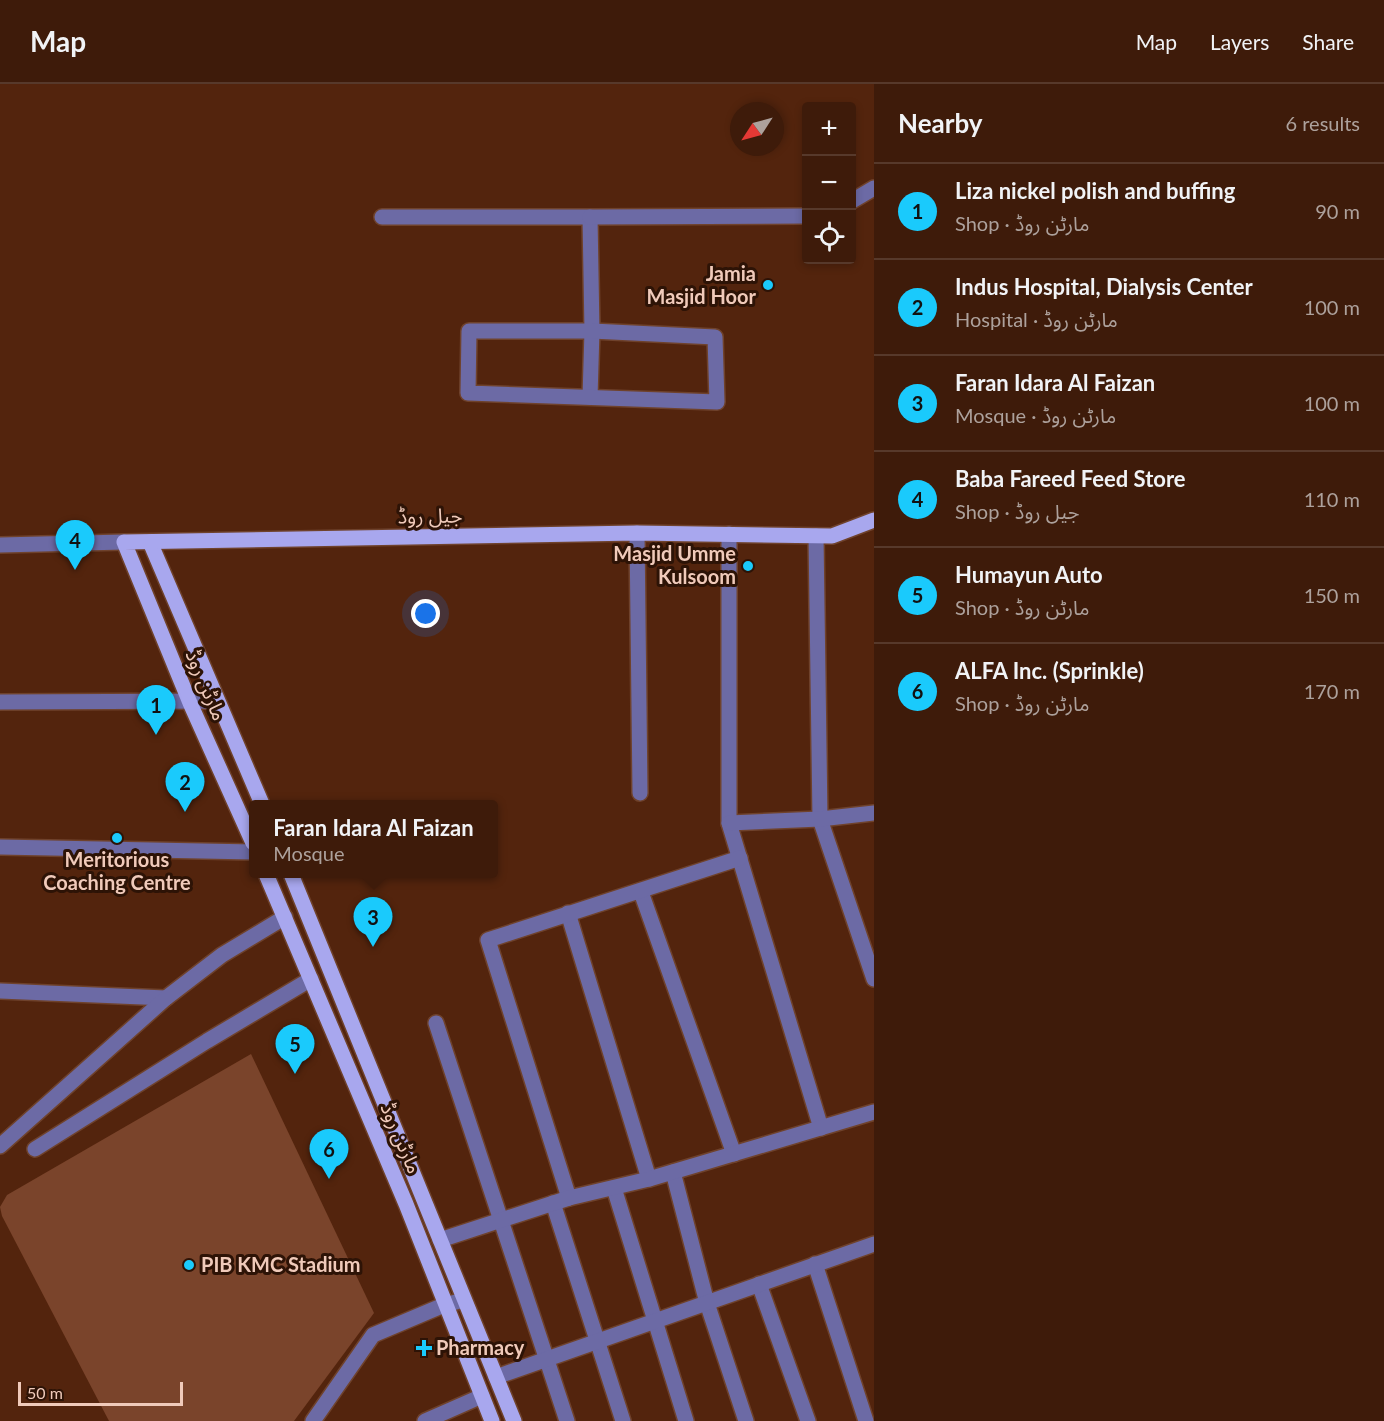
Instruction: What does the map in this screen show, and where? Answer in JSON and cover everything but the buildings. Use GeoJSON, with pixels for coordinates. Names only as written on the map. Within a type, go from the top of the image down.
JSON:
{"type":"FeatureCollection","features":[{"type":"Feature","properties":{"kind":"main road"},"geometry":{"type":"LineString","coordinates":[[858,526],[874,508]]}},
{"type":"Feature","properties":{"kind":"main road","name":"جیل روڈ"},"geometry":{"type":"LineString","coordinates":[[124,542],[637,533],[832,536],[874,520]]}},
{"type":"Feature","properties":{"kind":"main road","name":"مارٹن روڈ"},"geometry":{"type":"LineString","coordinates":[[124,542],[190,703],[249,834]]}},
{"type":"Feature","properties":{"kind":"main road","name":"مارٹن روڈ"},"geometry":{"type":"LineString","coordinates":[[150,542],[260,800]]}},
{"type":"Feature","properties":{"kind":"main road","name":"مارٹن روڈ"},"geometry":{"type":"LineString","coordinates":[[268,878],[406,1204],[444,1305],[492,1421]]}},
{"type":"Feature","properties":{"kind":"main road","name":"مارٹن روڈ"},"geometry":{"type":"LineString","coordinates":[[293,878],[514,1421]]}},
{"type":"Feature","properties":{"kind":"street"},"geometry":{"type":"LineString","coordinates":[[856,199],[874,188]]}},
{"type":"Feature","properties":{"kind":"street"},"geometry":{"type":"LineString","coordinates":[[382,217],[802,216]]}},
{"type":"Feature","properties":{"kind":"street"},"geometry":{"type":"LineString","coordinates":[[590,217],[592,332],[590,397]]}},
{"type":"Feature","properties":{"kind":"street"},"geometry":{"type":"LineString","coordinates":[[469,331],[592,332],[715,337],[717,402],[468,393],[469,331]]}},
{"type":"Feature","properties":{"kind":"street"},"geometry":{"type":"LineString","coordinates":[[637,533],[640,793]]}},
{"type":"Feature","properties":{"kind":"street"},"geometry":{"type":"LineString","coordinates":[[729,534],[729,823],[821,1128]]}},
{"type":"Feature","properties":{"kind":"street"},"geometry":{"type":"LineString","coordinates":[[816,536],[820,819],[874,979]]}},
{"type":"Feature","properties":{"kind":"street","name":"جیل روڈ"},"geometry":{"type":"LineString","coordinates":[[0,545],[124,542]]}},
{"type":"Feature","properties":{"kind":"street"},"geometry":{"type":"LineString","coordinates":[[0,702],[190,703],[218,701]]}},
{"type":"Feature","properties":{"kind":"street"},"geometry":{"type":"LineString","coordinates":[[729,823],[820,819],[874,813]]}},
{"type":"Feature","properties":{"kind":"street"},"geometry":{"type":"LineString","coordinates":[[0,847],[249,852]]}},
{"type":"Feature","properties":{"kind":"street"},"geometry":{"type":"LineString","coordinates":[[569,1198],[488,940],[740,858]]}},
{"type":"Feature","properties":{"kind":"street"},"geometry":{"type":"LineString","coordinates":[[641,892],[734,1154]]}},
{"type":"Feature","properties":{"kind":"street"},"geometry":{"type":"LineString","coordinates":[[568,913],[649,1179]]}},
{"type":"Feature","properties":{"kind":"street"},"geometry":{"type":"LineString","coordinates":[[0,1146],[166,998],[222,955],[285,918]]}},
{"type":"Feature","properties":{"kind":"street"},"geometry":{"type":"LineString","coordinates":[[35,1149],[311,979]]}},
{"type":"Feature","properties":{"kind":"street"},"geometry":{"type":"LineString","coordinates":[[0,991],[166,998]]}},
{"type":"Feature","properties":{"kind":"street"},"geometry":{"type":"LineString","coordinates":[[436,1023],[567,1421]]}},
{"type":"Feature","properties":{"kind":"street"},"geometry":{"type":"LineString","coordinates":[[440,1240],[569,1198],[649,1179],[874,1112]]}},
{"type":"Feature","properties":{"kind":"street"},"geometry":{"type":"LineString","coordinates":[[673,1172],[707,1303],[746,1421]]}},
{"type":"Feature","properties":{"kind":"street"},"geometry":{"type":"LineString","coordinates":[[614,1188],[686,1421]]}},
{"type":"Feature","properties":{"kind":"street"},"geometry":{"type":"LineString","coordinates":[[553,1203],[623,1421]]}},
{"type":"Feature","properties":{"kind":"street"},"geometry":{"type":"LineString","coordinates":[[496,1377],[874,1244]]}},
{"type":"Feature","properties":{"kind":"street"},"geometry":{"type":"LineString","coordinates":[[815,1264],[866,1421]]}},
{"type":"Feature","properties":{"kind":"street"},"geometry":{"type":"LineString","coordinates":[[759,1284],[808,1421]]}},
{"type":"Feature","properties":{"kind":"street"},"geometry":{"type":"LineString","coordinates":[[313,1421],[373,1335],[444,1305],[465,1299]]}},
{"type":"Feature","properties":{"kind":"street"},"geometry":{"type":"LineString","coordinates":[[425,1421],[482,1396]]}},
{"type":"Feature","properties":{"kind":"shaded area","name":"PIB KMC Stadium"},"geometry":{"type":"Polygon","coordinates":[[[251,1054],[374,1313],[294,1421],[109,1421],[2,1216],[0,1207],[7,1195],[251,1054]]]}},
{"type":"Feature","properties":{"kind":"place","name":"Jamia Masjid Hoor"},"geometry":{"type":"Point","coordinates":[768,285]}},
{"type":"Feature","properties":{"kind":"place","name":"Masjid Umme Kulsoom"},"geometry":{"type":"Point","coordinates":[748,566]}},
{"type":"Feature","properties":{"kind":"place","name":"Baba Fareed Feed Store"},"geometry":{"type":"Point","coordinates":[75,570]}},
{"type":"Feature","properties":{"kind":"place","name":"Liza nickel polish and buffing"},"geometry":{"type":"Point","coordinates":[156,735]}},
{"type":"Feature","properties":{"kind":"place","name":"Indus Hospital, Dialysis Center"},"geometry":{"type":"Point","coordinates":[185,812]}},
{"type":"Feature","properties":{"kind":"place","name":"Meritorious Coaching Centre"},"geometry":{"type":"Point","coordinates":[117,838]}},
{"type":"Feature","properties":{"kind":"place","name":"Faran Idara Al Faizan"},"geometry":{"type":"Point","coordinates":[373,947]}},
{"type":"Feature","properties":{"kind":"place","name":"Humayun Auto"},"geometry":{"type":"Point","coordinates":[295,1074]}},
{"type":"Feature","properties":{"kind":"place","name":"ALFA Inc. (Sprinkle)"},"geometry":{"type":"Point","coordinates":[329,1179]}},
{"type":"Feature","properties":{"kind":"place","name":"PIB KMC Stadium"},"geometry":{"type":"Point","coordinates":[189,1265]}},
{"type":"Feature","properties":{"kind":"place","name":"Pharmacy"},"geometry":{"type":"Point","coordinates":[424,1348]}}]}
